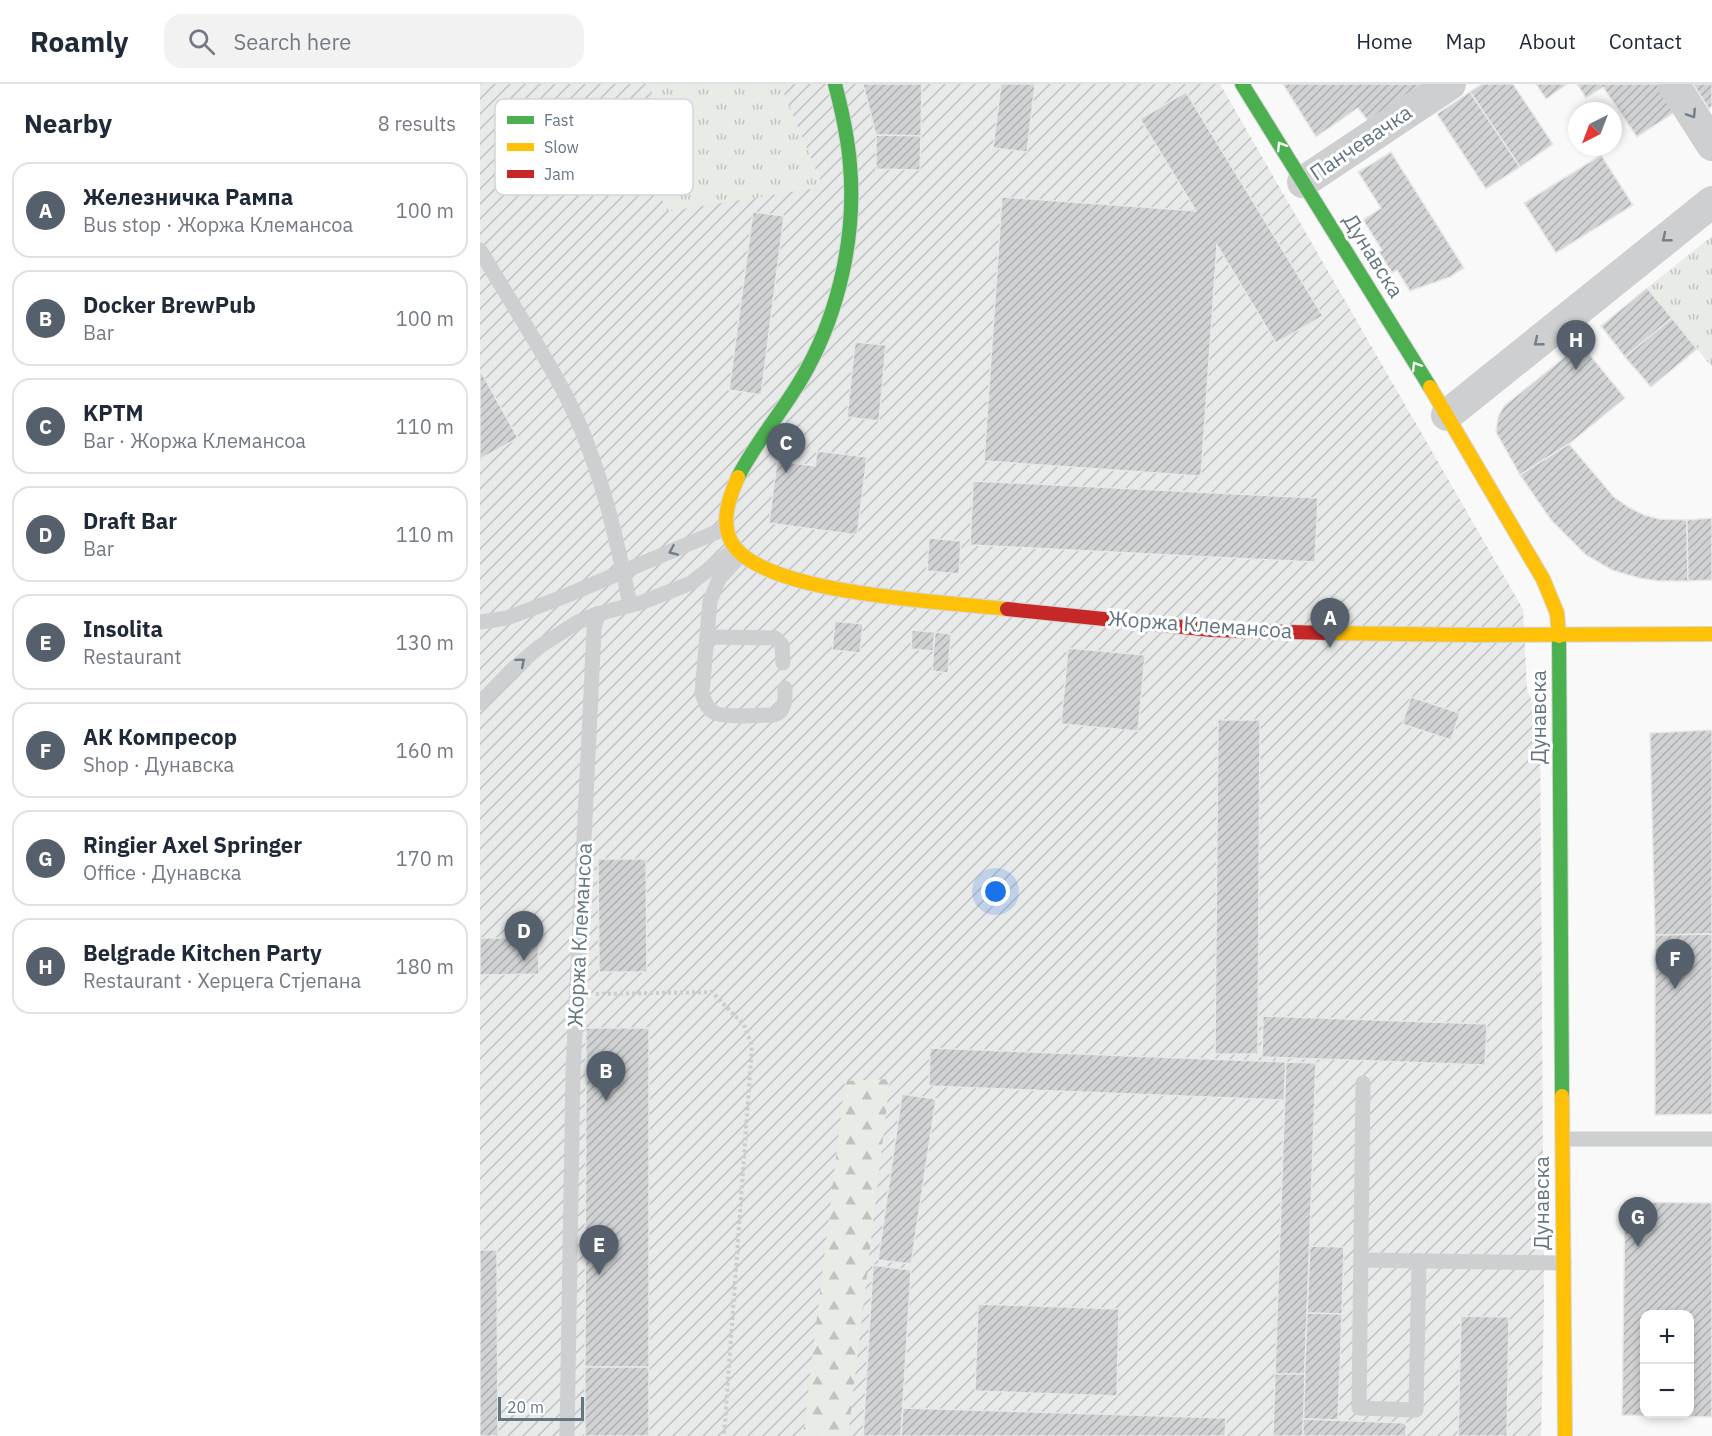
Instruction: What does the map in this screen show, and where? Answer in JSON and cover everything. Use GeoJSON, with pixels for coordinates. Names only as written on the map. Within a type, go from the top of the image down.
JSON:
{"type":"FeatureCollection","features":[{"type":"Feature","properties":{"kind":"main road"},"geometry":{"type":"LineString","coordinates":[[738,552],[726,528],[730,496],[738,477],[804,378],[828,328],[838,294],[850,224],[852,181],[847,124],[835,84]]}},
{"type":"Feature","properties":{"kind":"main road","name":"Дунавска"},"geometry":{"type":"LineString","coordinates":[[1242,84],[1447,415],[1543,579],[1557,613],[1565,1436]]}},
{"type":"Feature","properties":{"kind":"main road","name":"Жоржа Клемансоа"},"geometry":{"type":"LineString","coordinates":[[738,552],[766,568],[794,578],[873,593],[1210,630],[1472,636],[1712,634]]}},
{"type":"Feature","properties":{"kind":"street","name":"Панчевачка"},"geometry":{"type":"LineString","coordinates":[[1303,182],[1450,84]]}},
{"type":"Feature","properties":{"kind":"street"},"geometry":{"type":"LineString","coordinates":[[1673,84],[1712,145]]}},
{"type":"Feature","properties":{"kind":"street"},"geometry":{"type":"LineString","coordinates":[[1447,415],[1712,202]]}},
{"type":"Feature","properties":{"kind":"lane"},"geometry":{"type":"LineString","coordinates":[[480,250],[566,396],[590,453],[608,506],[630,605]]}},
{"type":"Feature","properties":{"kind":"lane"},"geometry":{"type":"LineString","coordinates":[[480,622],[507,618],[726,528]]}},
{"type":"Feature","properties":{"kind":"lane"},"geometry":{"type":"LineString","coordinates":[[480,704],[512,670],[539,647],[576,623],[597,614],[643,602],[691,583],[738,552]]}},
{"type":"Feature","properties":{"kind":"lane"},"geometry":{"type":"LineString","coordinates":[[738,552],[719,579],[710,601],[702,693],[706,704],[715,713],[774,715],[778,714],[784,706],[784,688]]}},
{"type":"Feature","properties":{"kind":"lane","name":"Жоржа Клемансоа"},"geometry":{"type":"LineString","coordinates":[[567,1436],[576,995],[597,614]]}},
{"type":"Feature","properties":{"kind":"lane"},"geometry":{"type":"LineString","coordinates":[[707,637],[770,637],[782,645],[783,663]]}},
{"type":"Feature","properties":{"kind":"lane"},"geometry":{"type":"LineString","coordinates":[[1363,1083],[1359,1408],[1416,1410],[1419,1261]]}},
{"type":"Feature","properties":{"kind":"lane"},"geometry":{"type":"LineString","coordinates":[[1563,1139],[1712,1139]]}},
{"type":"Feature","properties":{"kind":"lane"},"geometry":{"type":"LineString","coordinates":[[1361,1260],[1564,1263]]}},
{"type":"Feature","properties":{"kind":"path"},"geometry":{"type":"LineString","coordinates":[[576,995],[712,992],[744,1025],[752,1046],[724,1436]]}},
{"type":"Feature","properties":{"kind":"shaded area"},"geometry":{"type":"Polygon","coordinates":[[[480,84],[1220,84],[1523,609],[1527,689],[1540,722],[1544,1304],[1541,1436],[480,1436],[480,84]]]}},
{"type":"Feature","properties":{"kind":"green space"},"geometry":{"type":"Polygon","coordinates":[[[651,84],[780,84],[823,187],[664,212],[662,195],[693,195],[693,99],[653,99],[651,84]]]}},
{"type":"Feature","properties":{"kind":"green space"},"geometry":{"type":"Polygon","coordinates":[[[1712,236],[1712,367],[1647,288],[1712,236]]]}},
{"type":"Feature","properties":{"kind":"green space"},"geometry":{"type":"Polygon","coordinates":[[[890,1079],[848,1436],[803,1436],[845,1081],[890,1079]]]}},
{"type":"Feature","properties":{"kind":"building"},"geometry":{"type":"Polygon","coordinates":[[[863,84],[922,84],[921,136],[876,135],[863,84]]]}},
{"type":"Feature","properties":{"kind":"building"},"geometry":{"type":"Polygon","coordinates":[[[1001,84],[1035,84],[1027,152],[993,148],[1001,84]]]}},
{"type":"Feature","properties":{"kind":"building"},"geometry":{"type":"Polygon","coordinates":[[[1283,84],[1422,84],[1368,121],[1358,108],[1316,137],[1283,84]]]}},
{"type":"Feature","properties":{"kind":"building"},"geometry":{"type":"Polygon","coordinates":[[[1482,84],[1513,84],[1553,144],[1520,167],[1470,92],[1482,84]]]}},
{"type":"Feature","properties":{"kind":"building"},"geometry":{"type":"Polygon","coordinates":[[[1536,84],[1567,84],[1546,99],[1536,84]]]}},
{"type":"Feature","properties":{"kind":"building"},"geometry":{"type":"Polygon","coordinates":[[[1577,84],[1657,84],[1675,112],[1637,137],[1622,115],[1622,102],[1613,102],[1603,87],[1586,98],[1577,84]]]}},
{"type":"Feature","properties":{"kind":"building"},"geometry":{"type":"Polygon","coordinates":[[[1693,84],[1712,84],[1712,106],[1709,109],[1693,84]]]}},
{"type":"Feature","properties":{"kind":"building"},"geometry":{"type":"Polygon","coordinates":[[[1186,92],[1323,316],[1276,343],[1217,245],[1201,476],[984,461],[1002,197],[1196,211],[1140,119],[1186,92]]]}},
{"type":"Feature","properties":{"kind":"building"},"geometry":{"type":"Polygon","coordinates":[[[1470,92],[1520,167],[1486,189],[1437,114],[1470,92]]]}},
{"type":"Feature","properties":{"kind":"building"},"geometry":{"type":"Polygon","coordinates":[[[876,135],[921,136],[920,170],[876,169],[876,135]]]}},
{"type":"Feature","properties":{"kind":"building"},"geometry":{"type":"Polygon","coordinates":[[[1391,152],[1464,268],[1450,277],[1410,291],[1397,270],[1392,273],[1379,252],[1382,250],[1363,220],[1381,208],[1358,172],[1391,152]]]}},
{"type":"Feature","properties":{"kind":"building"},"geometry":{"type":"Polygon","coordinates":[[[1602,156],[1633,205],[1556,253],[1524,203],[1602,156]]]}},
{"type":"Feature","properties":{"kind":"building"},"geometry":{"type":"Polygon","coordinates":[[[753,212],[784,216],[761,395],[729,390],[753,212]]]}},
{"type":"Feature","properties":{"kind":"building"},"geometry":{"type":"Polygon","coordinates":[[[1647,288],[1672,318],[1625,357],[1601,326],[1647,288]]]}},
{"type":"Feature","properties":{"kind":"building"},"geometry":{"type":"Polygon","coordinates":[[[1672,318],[1697,349],[1651,387],[1625,357],[1672,318]]]}},
{"type":"Feature","properties":{"kind":"building"},"geometry":{"type":"Polygon","coordinates":[[[855,342],[886,345],[879,421],[847,417],[855,342]]]}},
{"type":"Feature","properties":{"kind":"building"},"geometry":{"type":"Polygon","coordinates":[[[1581,344],[1625,398],[1569,444],[1520,475],[1496,432],[1498,417],[1504,406],[1581,344]]]}},
{"type":"Feature","properties":{"kind":"building"},"geometry":{"type":"Polygon","coordinates":[[[480,370],[518,438],[480,459],[480,370]]]}},
{"type":"Feature","properties":{"kind":"building"},"geometry":{"type":"Polygon","coordinates":[[[1569,444],[1614,497],[1630,508],[1659,519],[1687,520],[1688,581],[1658,581],[1612,570],[1586,555],[1551,520],[1520,475],[1569,444]]]}},
{"type":"Feature","properties":{"kind":"building"},"geometry":{"type":"Polygon","coordinates":[[[817,451],[867,457],[857,535],[769,523],[777,461],[815,466],[817,451]]]}},
{"type":"Feature","properties":{"kind":"building"},"geometry":{"type":"Polygon","coordinates":[[[973,481],[1318,498],[1315,562],[970,545],[973,481]]]}},
{"type":"Feature","properties":{"kind":"building"},"geometry":{"type":"Polygon","coordinates":[[[1712,518],[1712,580],[1688,581],[1687,520],[1712,518]]]}},
{"type":"Feature","properties":{"kind":"building"},"geometry":{"type":"Polygon","coordinates":[[[929,538],[961,541],[959,574],[927,571],[929,538]]]}},
{"type":"Feature","properties":{"kind":"building"},"geometry":{"type":"Polygon","coordinates":[[[835,621],[863,624],[860,653],[832,650],[835,621]]]}},
{"type":"Feature","properties":{"kind":"building"},"geometry":{"type":"Polygon","coordinates":[[[912,630],[935,632],[933,651],[911,649],[912,630]]]}},
{"type":"Feature","properties":{"kind":"building"},"geometry":{"type":"Polygon","coordinates":[[[935,632],[951,634],[948,673],[932,671],[935,632]]]}},
{"type":"Feature","properties":{"kind":"building"},"geometry":{"type":"Polygon","coordinates":[[[1068,648],[1145,655],[1138,731],[1061,724],[1068,648]]]}},
{"type":"Feature","properties":{"kind":"building"},"geometry":{"type":"Polygon","coordinates":[[[1411,697],[1460,713],[1451,740],[1402,724],[1411,697]]]}},
{"type":"Feature","properties":{"kind":"building"},"geometry":{"type":"Polygon","coordinates":[[[1218,720],[1260,720],[1258,1054],[1215,1054],[1218,720]]]}},
{"type":"Feature","properties":{"kind":"building"},"geometry":{"type":"Polygon","coordinates":[[[1712,730],[1712,934],[1655,935],[1650,733],[1712,730]]]}},
{"type":"Feature","properties":{"kind":"building"},"geometry":{"type":"Polygon","coordinates":[[[598,859],[646,859],[647,972],[599,972],[598,859]]]}},
{"type":"Feature","properties":{"kind":"building"},"geometry":{"type":"Polygon","coordinates":[[[1712,934],[1712,1114],[1655,1115],[1655,935],[1712,934]]]}},
{"type":"Feature","properties":{"kind":"building"},"geometry":{"type":"Polygon","coordinates":[[[480,938],[538,938],[539,974],[480,975],[480,938]]]}},
{"type":"Feature","properties":{"kind":"building"},"geometry":{"type":"Polygon","coordinates":[[[1263,1016],[1487,1024],[1485,1065],[1262,1057],[1263,1016]]]}},
{"type":"Feature","properties":{"kind":"building"},"geometry":{"type":"Polygon","coordinates":[[[586,1028],[649,1028],[649,1367],[585,1367],[586,1028]]]}},
{"type":"Feature","properties":{"kind":"building"},"geometry":{"type":"Polygon","coordinates":[[[930,1048],[1286,1062],[1284,1100],[929,1086],[930,1048]]]}},
{"type":"Feature","properties":{"kind":"building"},"geometry":{"type":"Polygon","coordinates":[[[1286,1062],[1316,1063],[1305,1374],[1275,1374],[1286,1062]]]}},
{"type":"Feature","properties":{"kind":"building"},"geometry":{"type":"Polygon","coordinates":[[[902,1094],[936,1099],[911,1264],[878,1260],[902,1094]]]}},
{"type":"Feature","properties":{"kind":"building"},"geometry":{"type":"Polygon","coordinates":[[[1625,1202],[1712,1203],[1712,1417],[1694,1417],[1694,1310],[1640,1310],[1640,1415],[1622,1415],[1625,1202]]]}},
{"type":"Feature","properties":{"kind":"building"},"geometry":{"type":"Polygon","coordinates":[[[1310,1246],[1344,1247],[1342,1314],[1307,1313],[1310,1246]]]}},
{"type":"Feature","properties":{"kind":"building"},"geometry":{"type":"Polygon","coordinates":[[[480,1250],[497,1250],[498,1436],[480,1436],[480,1250]]]}},
{"type":"Feature","properties":{"kind":"building"},"geometry":{"type":"Polygon","coordinates":[[[873,1265],[911,1270],[901,1436],[863,1436],[873,1265]]]}},
{"type":"Feature","properties":{"kind":"building"},"geometry":{"type":"Polygon","coordinates":[[[978,1304],[1119,1309],[1117,1396],[975,1391],[978,1304]]]}},
{"type":"Feature","properties":{"kind":"building"},"geometry":{"type":"Polygon","coordinates":[[[1307,1313],[1342,1314],[1338,1420],[1303,1419],[1307,1313]]]}},
{"type":"Feature","properties":{"kind":"building"},"geometry":{"type":"Polygon","coordinates":[[[1461,1316],[1509,1317],[1507,1436],[1458,1436],[1461,1316]]]}},
{"type":"Feature","properties":{"kind":"building"},"geometry":{"type":"Polygon","coordinates":[[[585,1367],[649,1367],[649,1436],[585,1436],[585,1367]]]}},
{"type":"Feature","properties":{"kind":"building"},"geometry":{"type":"Polygon","coordinates":[[[1275,1374],[1305,1374],[1303,1436],[1273,1436],[1275,1374]]]}},
{"type":"Feature","properties":{"kind":"building"},"geometry":{"type":"Polygon","coordinates":[[[903,1408],[1226,1418],[1225,1436],[901,1436],[903,1408]]]}},
{"type":"Feature","properties":{"kind":"building"},"geometry":{"type":"Polygon","coordinates":[[[1303,1419],[1406,1423],[1406,1436],[1303,1436],[1303,1419]]]}},
{"type":"Feature","properties":{"kind":"traffic: fast"},"geometry":{"type":"LineString","coordinates":[[738,477],[807,369],[819,346],[837,296],[848,244],[851,191],[848,144],[835,84]]}},
{"type":"Feature","properties":{"kind":"traffic: fast"},"geometry":{"type":"LineString","coordinates":[[1242,84],[1430,387]]}},
{"type":"Feature","properties":{"kind":"traffic: fast"},"geometry":{"type":"LineString","coordinates":[[1559,636],[1562,1096]]}},
{"type":"Feature","properties":{"kind":"traffic: slow"},"geometry":{"type":"LineString","coordinates":[[1430,387],[1543,579],[1557,613],[1559,636]]}},
{"type":"Feature","properties":{"kind":"traffic: slow"},"geometry":{"type":"LineString","coordinates":[[738,477],[727,510],[728,535],[732,543],[750,560],[779,574],[817,585],[902,599],[1007,609]]}},
{"type":"Feature","properties":{"kind":"traffic: slow"},"geometry":{"type":"LineString","coordinates":[[1329,633],[1712,634]]}},
{"type":"Feature","properties":{"kind":"traffic: slow"},"geometry":{"type":"LineString","coordinates":[[1562,1096],[1565,1436]]}},
{"type":"Feature","properties":{"kind":"traffic: jam"},"geometry":{"type":"LineString","coordinates":[[1007,609],[1212,630],[1329,633]]}},
{"type":"Feature","properties":{"kind":"place","name":"Belgrade Kitchen Party"},"geometry":{"type":"Point","coordinates":[1576,370]}},
{"type":"Feature","properties":{"kind":"place","name":"KPTM"},"geometry":{"type":"Point","coordinates":[786,473]}},
{"type":"Feature","properties":{"kind":"place","name":"Железничка Рампа"},"geometry":{"type":"Point","coordinates":[1330,648]}},
{"type":"Feature","properties":{"kind":"place","name":"Draft Bar"},"geometry":{"type":"Point","coordinates":[524,961]}},
{"type":"Feature","properties":{"kind":"place","name":"АК Компресор"},"geometry":{"type":"Point","coordinates":[1675,989]}},
{"type":"Feature","properties":{"kind":"place","name":"Docker BrewPub"},"geometry":{"type":"Point","coordinates":[606,1101]}},
{"type":"Feature","properties":{"kind":"place","name":"Ringier Axel Springer"},"geometry":{"type":"Point","coordinates":[1638,1247]}},
{"type":"Feature","properties":{"kind":"place","name":"Insolita"},"geometry":{"type":"Point","coordinates":[599,1275]}}]}
